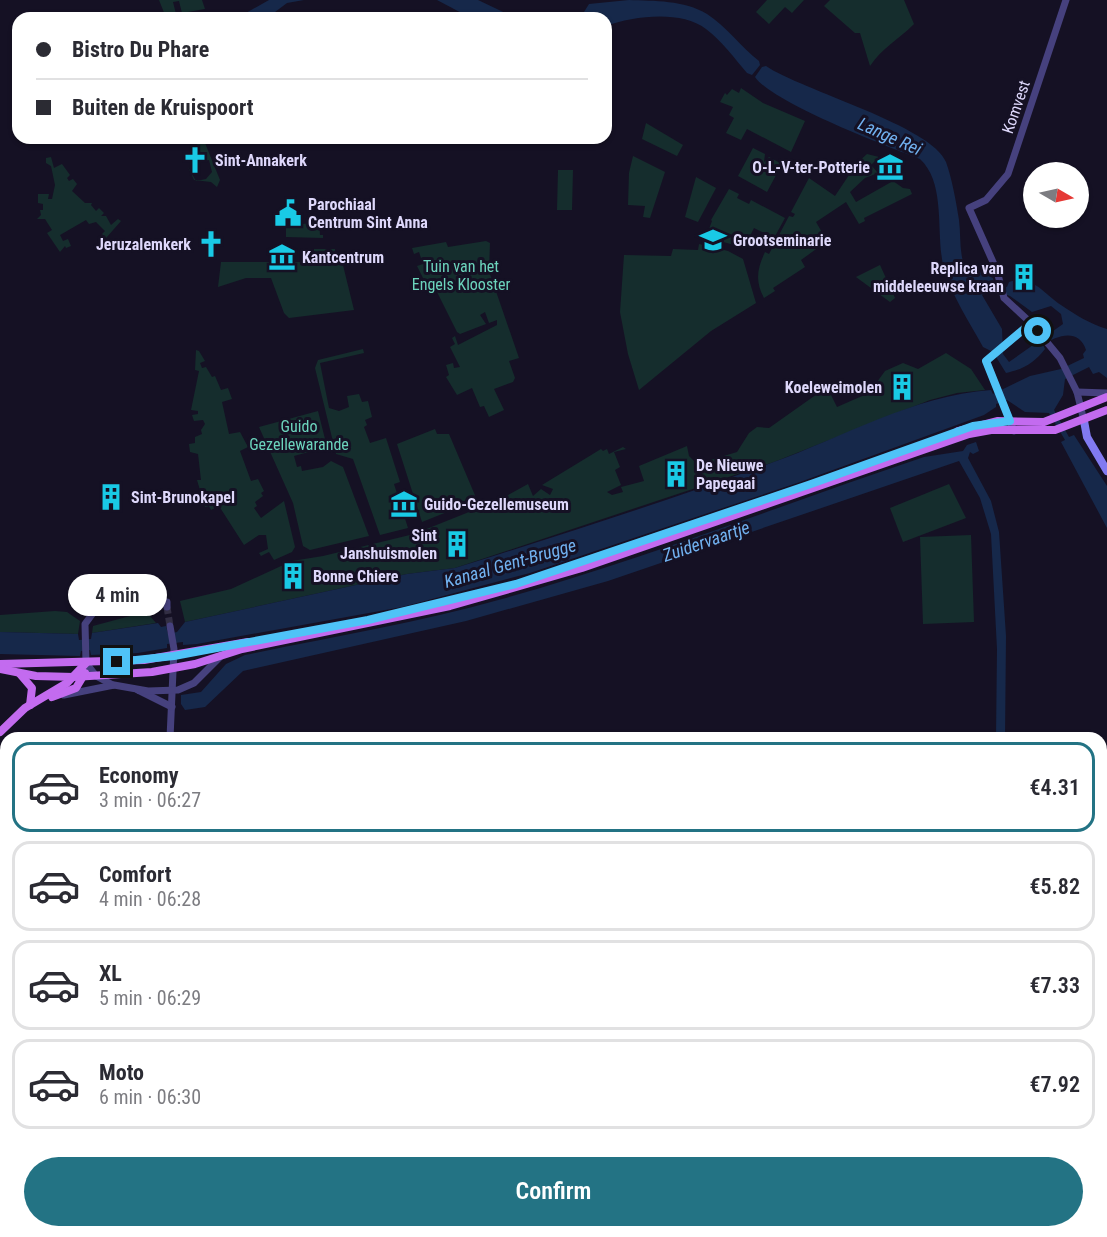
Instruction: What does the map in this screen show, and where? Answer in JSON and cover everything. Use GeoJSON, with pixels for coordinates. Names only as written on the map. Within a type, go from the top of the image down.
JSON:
{"type":"FeatureCollection","features":[{"type":"Feature","properties":{"kind":"main road"},"geometry":{"type":"LineString","coordinates":[[0,664],[174,656],[368,620],[516,584],[809,485],[973,426],[1010,421],[1056,419],[1083,409],[1107,395]]}},
{"type":"Feature","properties":{"kind":"main road"},"geometry":{"type":"LineString","coordinates":[[0,669],[36,676],[74,677],[173,669],[222,655],[391,620],[517,588],[832,483],[969,434],[991,430],[1062,428],[1107,410]]}},
{"type":"Feature","properties":{"kind":"main road"},"geometry":{"type":"LineString","coordinates":[[1084,421],[1087,437],[1107,471]]}},
{"type":"Feature","properties":{"kind":"main road"},"geometry":{"type":"LineString","coordinates":[[0,732],[30,705],[76,688],[84,676],[86,659]]}},
{"type":"Feature","properties":{"kind":"main road"},"geometry":{"type":"LineString","coordinates":[[46,698],[74,677],[86,659]]}},
{"type":"Feature","properties":{"kind":"main road"},"geometry":{"type":"LineString","coordinates":[[18,672],[32,688],[30,705]]}},
{"type":"Feature","properties":{"kind":"street","name":"Komvest"},"geometry":{"type":"LineString","coordinates":[[1031,323],[1006,301],[998,273],[969,208],[986,200],[1006,178],[1066,0]]}},
{"type":"Feature","properties":{"kind":"street"},"geometry":{"type":"LineString","coordinates":[[1014,431],[986,361],[1031,323],[1046,339],[1070,376],[1083,409],[1084,421]]}},
{"type":"Feature","properties":{"kind":"street"},"geometry":{"type":"LineString","coordinates":[[1077,392],[1107,395]]}},
{"type":"Feature","properties":{"kind":"street"},"geometry":{"type":"LineString","coordinates":[[167,604],[99,604],[85,624],[86,659],[96,676],[114,685],[138,690],[172,691],[194,683],[222,655]]}},
{"type":"Feature","properties":{"kind":"street"},"geometry":{"type":"LineString","coordinates":[[170,629],[174,656],[170,732]]}},
{"type":"Feature","properties":{"kind":"street"},"geometry":{"type":"LineString","coordinates":[[61,695],[114,685]]}},
{"type":"Feature","properties":{"kind":"street"},"geometry":{"type":"LineString","coordinates":[[138,690],[172,707]]}},
{"type":"Feature","properties":{"kind":"green space"},"geometry":{"type":"Polygon","coordinates":[[[159,0],[202,0],[205,9],[182,12],[179,1],[173,2],[176,12],[164,12],[159,0]]]}},
{"type":"Feature","properties":{"kind":"green space"},"geometry":{"type":"Polygon","coordinates":[[[767,0],[804,0],[792,13],[785,7],[769,24],[756,12],[767,0]]]}},
{"type":"Feature","properties":{"kind":"green space"},"geometry":{"type":"Polygon","coordinates":[[[830,0],[904,0],[914,24],[885,49],[870,66],[860,33],[855,33],[824,6],[830,0]]]}},
{"type":"Feature","properties":{"kind":"green space"},"geometry":{"type":"Polygon","coordinates":[[[741,88],[763,103],[805,121],[791,152],[747,129],[741,140],[726,133],[734,118],[729,115],[733,107],[720,102],[725,93],[727,95],[732,89],[739,93],[741,88]]]}},
{"type":"Feature","properties":{"kind":"green space"},"geometry":{"type":"Polygon","coordinates":[[[646,123],[683,145],[677,156],[642,139],[646,123]]]}},
{"type":"Feature","properties":{"kind":"green space"},"geometry":{"type":"Polygon","coordinates":[[[197,144],[205,144],[220,180],[217,187],[211,182],[198,181],[206,179],[212,172],[209,160],[204,161],[197,144]]]}},
{"type":"Feature","properties":{"kind":"green space"},"geometry":{"type":"Polygon","coordinates":[[[753,148],[765,154],[764,162],[769,157],[782,164],[767,192],[738,176],[753,148]]]}},
{"type":"Feature","properties":{"kind":"green space"},"geometry":{"type":"Polygon","coordinates":[[[867,154],[879,157],[871,165],[878,173],[865,178],[850,192],[856,202],[893,181],[903,188],[910,189],[912,194],[864,218],[865,221],[859,224],[846,202],[816,222],[823,234],[815,240],[819,247],[801,260],[805,267],[773,288],[775,291],[764,298],[758,280],[762,258],[765,252],[769,254],[789,216],[793,217],[795,214],[791,212],[809,178],[835,196],[857,163],[867,154]]]}},
{"type":"Feature","properties":{"kind":"green space"},"geometry":{"type":"Polygon","coordinates":[[[633,156],[665,172],[650,218],[643,217],[645,206],[628,205],[629,173],[633,156]]]}},
{"type":"Feature","properties":{"kind":"green space"},"geometry":{"type":"Polygon","coordinates":[[[51,157],[54,168],[62,164],[70,175],[67,178],[69,181],[73,179],[77,184],[72,191],[85,203],[92,203],[96,211],[99,208],[104,213],[101,216],[106,216],[111,225],[118,219],[121,221],[106,238],[102,234],[105,231],[96,222],[89,224],[86,220],[60,235],[63,241],[68,239],[71,246],[66,248],[65,246],[60,252],[47,233],[52,230],[45,219],[37,219],[41,215],[40,210],[43,210],[43,204],[38,203],[38,194],[49,194],[48,199],[52,199],[55,185],[51,166],[46,163],[46,158],[51,157]]]}},
{"type":"Feature","properties":{"kind":"green space"},"geometry":{"type":"Polygon","coordinates":[[[558,170],[573,170],[572,210],[557,210],[558,170]]]}},
{"type":"Feature","properties":{"kind":"green space"},"geometry":{"type":"Polygon","coordinates":[[[696,177],[716,188],[698,222],[685,217],[696,177]]]}},
{"type":"Feature","properties":{"kind":"green space"},"geometry":{"type":"Polygon","coordinates":[[[729,189],[739,194],[737,198],[749,204],[751,200],[785,218],[774,238],[754,228],[745,246],[741,247],[706,237],[711,220],[729,189]]]}},
{"type":"Feature","properties":{"kind":"green space"},"geometry":{"type":"Polygon","coordinates":[[[319,222],[320,235],[323,235],[323,238],[286,237],[286,226],[319,222]]]}},
{"type":"Feature","properties":{"kind":"green space","name":"Tuin van het Engels Klooster"},"geometry":{"type":"Polygon","coordinates":[[[486,241],[490,243],[489,271],[519,358],[509,361],[515,378],[513,382],[494,389],[504,410],[489,417],[484,406],[480,407],[472,388],[457,395],[446,377],[449,375],[446,365],[453,363],[454,368],[460,367],[450,347],[455,344],[452,338],[455,336],[458,345],[497,325],[497,320],[489,323],[485,312],[480,315],[486,324],[460,334],[457,332],[434,286],[428,288],[417,266],[423,264],[419,252],[414,254],[412,248],[446,242],[448,247],[486,241]]]}},
{"type":"Feature","properties":{"kind":"green space"},"geometry":{"type":"Polygon","coordinates":[[[699,244],[728,251],[743,259],[756,303],[711,331],[639,390],[628,354],[620,312],[624,255],[671,256],[673,249],[698,250],[699,244]]]}},
{"type":"Feature","properties":{"kind":"green space"},"geometry":{"type":"Polygon","coordinates":[[[314,249],[335,249],[335,253],[340,253],[354,310],[289,318],[284,313],[271,278],[246,278],[218,287],[221,262],[314,262],[314,249]]]}},
{"type":"Feature","properties":{"kind":"green space"},"geometry":{"type":"Polygon","coordinates":[[[880,265],[895,298],[890,302],[856,277],[880,265]]]}},
{"type":"Feature","properties":{"kind":"green space"},"geometry":{"type":"Polygon","coordinates":[[[363,349],[364,353],[320,363],[329,408],[339,411],[349,407],[347,396],[359,394],[362,402],[368,401],[372,417],[365,420],[367,425],[364,427],[370,443],[386,438],[400,482],[394,484],[408,528],[380,535],[353,459],[336,454],[315,368],[318,360],[363,349]]]}},
{"type":"Feature","properties":{"kind":"green space"},"geometry":{"type":"Polygon","coordinates":[[[196,350],[205,361],[200,363],[202,368],[206,367],[212,377],[215,376],[221,390],[228,388],[232,399],[222,402],[229,434],[240,432],[248,447],[240,451],[251,481],[258,479],[264,491],[261,493],[263,496],[255,502],[257,506],[254,508],[261,518],[284,501],[295,547],[292,552],[274,560],[269,552],[261,556],[259,553],[268,549],[266,535],[259,535],[244,545],[219,506],[211,510],[209,506],[205,507],[197,480],[201,480],[198,454],[190,452],[189,444],[195,443],[195,437],[202,434],[201,430],[205,424],[203,420],[194,421],[192,415],[198,414],[198,411],[191,410],[199,371],[195,370],[196,350]]]}},
{"type":"Feature","properties":{"kind":"green space"},"geometry":{"type":"Polygon","coordinates":[[[946,353],[971,369],[985,390],[957,393],[930,400],[774,462],[455,568],[407,574],[185,622],[180,601],[231,589],[292,561],[323,556],[414,534],[499,500],[528,484],[533,496],[541,489],[550,495],[553,489],[542,485],[601,449],[603,451],[607,449],[609,454],[623,447],[626,449],[614,452],[620,467],[615,470],[621,485],[607,492],[612,495],[623,492],[621,487],[644,481],[639,466],[687,446],[689,456],[697,464],[737,452],[749,433],[757,427],[769,428],[827,387],[837,407],[869,393],[885,371],[903,363],[918,369],[946,353]]]}},
{"type":"Feature","properties":{"kind":"green space","name":"Guido Gezellewarande"},"geometry":{"type":"Polygon","coordinates":[[[318,411],[327,447],[294,456],[297,467],[301,466],[302,471],[323,467],[331,461],[343,467],[369,536],[310,550],[303,546],[293,503],[259,427],[318,411]]]}},
{"type":"Feature","properties":{"kind":"green space"},"geometry":{"type":"Polygon","coordinates":[[[435,429],[437,434],[449,434],[477,500],[422,522],[397,444],[435,429]]]}},
{"type":"Feature","properties":{"kind":"green space"},"geometry":{"type":"Polygon","coordinates":[[[949,484],[966,518],[903,542],[890,508],[949,484]]]}},
{"type":"Feature","properties":{"kind":"green space"},"geometry":{"type":"Polygon","coordinates":[[[971,535],[974,622],[923,624],[920,537],[971,535]]]}},
{"type":"Feature","properties":{"kind":"green space"},"geometry":{"type":"Polygon","coordinates":[[[67,612],[80,621],[78,634],[0,632],[0,615],[67,612]]]}},
{"type":"Feature","properties":{"kind":"green space"},"geometry":{"type":"Polygon","coordinates":[[[149,615],[156,623],[92,633],[93,626],[130,616],[149,615]]]}},
{"type":"Feature","properties":{"kind":"water"},"geometry":{"type":"Polygon","coordinates":[[[269,0],[304,0],[287,3],[275,12],[248,12],[269,0]]]}},
{"type":"Feature","properties":{"kind":"water"},"geometry":{"type":"Polygon","coordinates":[[[437,0],[478,0],[503,12],[460,12],[437,0]]]}},
{"type":"Feature","properties":{"kind":"water"},"geometry":{"type":"Polygon","coordinates":[[[629,0],[669,2],[698,9],[721,24],[759,61],[760,65],[752,75],[747,73],[712,34],[696,23],[671,17],[657,17],[612,24],[612,12],[584,12],[589,4],[629,0]]]}},
{"type":"Feature","properties":{"kind":"water"},"geometry":{"type":"Polygon","coordinates":[[[766,66],[783,76],[892,122],[917,135],[936,149],[946,162],[952,183],[964,265],[993,278],[994,283],[1007,287],[1009,282],[1017,280],[1032,283],[1078,316],[1107,329],[1107,378],[1099,372],[1093,374],[1089,367],[1065,379],[1063,395],[1054,410],[1069,437],[1074,435],[1107,486],[1107,528],[1061,442],[1065,440],[1049,413],[1025,412],[1007,400],[996,404],[996,407],[984,415],[800,482],[530,573],[402,607],[197,644],[183,645],[183,642],[167,644],[167,648],[138,653],[91,655],[90,650],[81,651],[80,656],[0,654],[0,632],[78,634],[79,640],[91,639],[92,633],[158,623],[161,627],[166,626],[168,634],[177,632],[185,622],[407,574],[455,568],[732,477],[906,409],[962,394],[991,390],[993,394],[1030,376],[1061,369],[1084,358],[1083,354],[1086,350],[1083,343],[1073,336],[1061,336],[1043,345],[1045,349],[1028,365],[1006,373],[993,352],[983,347],[947,279],[941,256],[939,211],[934,182],[920,159],[832,123],[784,99],[755,77],[762,67],[766,66]],[[990,290],[989,294],[982,295],[1002,329],[1003,354],[1009,362],[1063,324],[1061,314],[1051,306],[1032,312],[1010,296],[990,290]]]}},
{"type":"Feature","properties":{"kind":"water","name":"Zuidervaartje"},"geometry":{"type":"Polygon","coordinates":[[[976,442],[979,451],[973,454],[970,452],[968,458],[991,501],[999,532],[1006,636],[1005,732],[996,732],[997,649],[991,534],[980,498],[959,461],[608,581],[466,621],[243,671],[205,707],[185,710],[181,704],[181,695],[201,692],[226,664],[245,655],[406,623],[502,599],[609,567],[924,457],[963,451],[967,445],[976,442]]]}},
{"type":"Feature","properties":{"kind":"tunnel"},"geometry":{"type":"LineString","coordinates":[[167,607],[170,626]]}},
{"type":"Feature","properties":{"kind":"place","name":"Sint-Annakerk"},"geometry":{"type":"Point","coordinates":[195,160]}},
{"type":"Feature","properties":{"kind":"place","name":"O-L-V-ter-Potterie"},"geometry":{"type":"Point","coordinates":[890,167]}},
{"type":"Feature","properties":{"kind":"place","name":"Parochiaal Centrum Sint Anna"},"geometry":{"type":"Point","coordinates":[288,213]}},
{"type":"Feature","properties":{"kind":"place","name":"Grootseminarie"},"geometry":{"type":"Point","coordinates":[713,240]}},
{"type":"Feature","properties":{"kind":"place","name":"Jeruzalemkerk"},"geometry":{"type":"Point","coordinates":[211,244]}},
{"type":"Feature","properties":{"kind":"place","name":"Kantcentrum"},"geometry":{"type":"Point","coordinates":[282,257]}},
{"type":"Feature","properties":{"kind":"place","name":"Replica van middeleeuwse kraan"},"geometry":{"type":"Point","coordinates":[1024,277]}},
{"type":"Feature","properties":{"kind":"place","name":"Koeleweimolen"},"geometry":{"type":"Point","coordinates":[902,387]}},
{"type":"Feature","properties":{"kind":"place","name":"De Nieuwe Papegaai"},"geometry":{"type":"Point","coordinates":[676,474]}},
{"type":"Feature","properties":{"kind":"place","name":"Sint-Brunokapel"},"geometry":{"type":"Point","coordinates":[111,497]}},
{"type":"Feature","properties":{"kind":"place","name":"Guido-Gezellemuseum"},"geometry":{"type":"Point","coordinates":[404,504]}},
{"type":"Feature","properties":{"kind":"place","name":"Sint Janshuismolen"},"geometry":{"type":"Point","coordinates":[457,544]}},
{"type":"Feature","properties":{"kind":"place","name":"Bonne Chiere"},"geometry":{"type":"Point","coordinates":[293,576]}},
{"type":"Feature","properties":{"kind":"route"},"geometry":{"type":"LineString","coordinates":[[117,662],[174,656],[368,620],[516,584],[811,484],[973,426],[987,422],[1010,421],[986,361],[1020,335],[1031,323],[1038,331]]}},
{"type":"Feature","properties":{"kind":"water label","name":"Lange Rei"},"geometry":{"type":"Point","coordinates":[890,136]}},
{"type":"Feature","properties":{"kind":"water label","name":"Kanaal Gent-Brugge"},"geometry":{"type":"Point","coordinates":[510,563]}}]}
